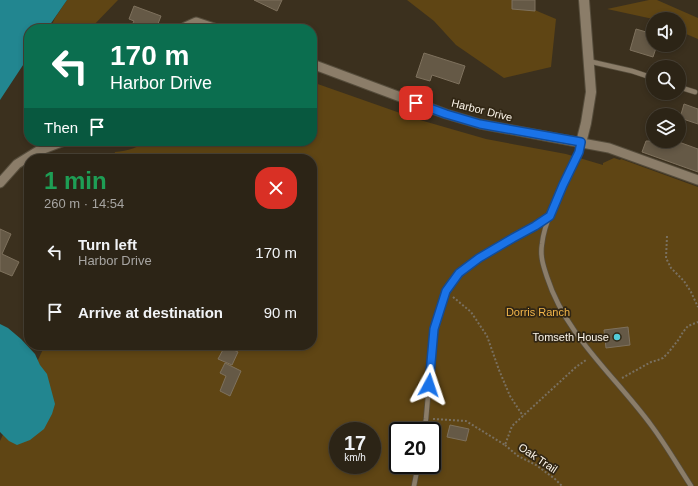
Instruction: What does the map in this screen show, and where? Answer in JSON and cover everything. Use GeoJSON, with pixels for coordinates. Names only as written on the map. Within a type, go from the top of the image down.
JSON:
{"type":"FeatureCollection","features":[{"type":"Feature","properties":{"kind":"street"},"geometry":{"type":"LineString","coordinates":[[581,142],[591,92],[584,0]]}},
{"type":"Feature","properties":{"kind":"street"},"geometry":{"type":"LineString","coordinates":[[192,24],[196,22],[202,24]]}},
{"type":"Feature","properties":{"kind":"street","name":"Harbor Drive"},"geometry":{"type":"LineString","coordinates":[[317,66],[446,114],[480,124],[609,148],[698,180]]}},
{"type":"Feature","properties":{"kind":"street"},"geometry":{"type":"LineString","coordinates":[[33,154],[51,146]]}},
{"type":"Feature","properties":{"kind":"street"},"geometry":{"type":"LineString","coordinates":[[0,183],[17,164],[24,160]]}},
{"type":"Feature","properties":{"kind":"lane"},"geometry":{"type":"LineString","coordinates":[[588,61],[646,76]]}},
{"type":"Feature","properties":{"kind":"lane"},"geometry":{"type":"LineString","coordinates":[[686,89],[695,92]]}},
{"type":"Feature","properties":{"kind":"lane"},"geometry":{"type":"LineString","coordinates":[[581,142],[579,152],[550,216],[542,242],[541,253],[543,265],[551,290],[568,322],[593,356],[651,425],[691,486]]}},
{"type":"Feature","properties":{"kind":"lane"},"geometry":{"type":"LineString","coordinates":[[426,422],[434,329],[446,291],[459,273],[479,258],[550,216]]}},
{"type":"Feature","properties":{"kind":"lane"},"geometry":{"type":"LineString","coordinates":[[414,486],[416,474]]}},
{"type":"Feature","properties":{"kind":"path"},"geometry":{"type":"LineString","coordinates":[[667,236],[666,258],[671,268],[684,281],[692,292],[698,307]]}},
{"type":"Feature","properties":{"kind":"path"},"geometry":{"type":"LineString","coordinates":[[446,291],[471,312],[488,336],[499,370],[510,396],[523,416]]}},
{"type":"Feature","properties":{"kind":"path"},"geometry":{"type":"LineString","coordinates":[[616,382],[651,362],[663,358],[688,326],[698,322]]}},
{"type":"Feature","properties":{"kind":"path"},"geometry":{"type":"LineString","coordinates":[[505,445],[512,426],[551,388],[576,367],[593,356]]}},
{"type":"Feature","properties":{"kind":"path","name":"Oak Trail"},"geometry":{"type":"LineString","coordinates":[[426,419],[466,421],[505,445],[518,456],[536,465],[562,486]]}},
{"type":"Feature","properties":{"kind":"green space"},"geometry":{"type":"Polygon","coordinates":[[[67,0],[118,0],[95,24],[52,24],[67,0]]]}},
{"type":"Feature","properties":{"kind":"green space"},"geometry":{"type":"Polygon","coordinates":[[[407,0],[511,0],[556,19],[551,67],[504,78],[456,45],[434,21],[407,0]]]}},
{"type":"Feature","properties":{"kind":"green space"},"geometry":{"type":"Polygon","coordinates":[[[649,0],[657,0],[684,12],[646,12],[646,17],[607,9],[649,0]]]}},
{"type":"Feature","properties":{"kind":"green space"},"geometry":{"type":"Polygon","coordinates":[[[686,13],[698,18],[698,39],[686,34],[686,13]]]}},
{"type":"Feature","properties":{"kind":"green space","name":"Dorris Ranch"},"geometry":{"type":"Polygon","coordinates":[[[317,84],[420,120],[486,139],[566,154],[603,165],[603,163],[614,158],[621,159],[698,187],[698,486],[0,486],[0,441],[43,350],[317,350],[317,154],[114,154],[115,152],[124,151],[138,146],[317,146],[317,84]]]}},
{"type":"Feature","properties":{"kind":"water"},"geometry":{"type":"Polygon","coordinates":[[[0,0],[67,0],[50,24],[24,24],[24,64],[0,100],[0,0]]]}},
{"type":"Feature","properties":{"kind":"water"},"geometry":{"type":"Polygon","coordinates":[[[0,324],[8,328],[24,342],[24,350],[31,350],[35,354],[40,365],[47,374],[55,404],[52,414],[44,429],[30,440],[17,445],[9,441],[0,432],[0,324]]]}},
{"type":"Feature","properties":{"kind":"building"},"geometry":{"type":"Polygon","coordinates":[[[254,0],[282,0],[277,11],[254,0]]]}},
{"type":"Feature","properties":{"kind":"building"},"geometry":{"type":"Polygon","coordinates":[[[512,0],[535,0],[535,11],[512,9],[512,0]]]}},
{"type":"Feature","properties":{"kind":"building"},"geometry":{"type":"Polygon","coordinates":[[[134,6],[161,16],[158,24],[132,24],[134,21],[129,19],[134,6]]]}},
{"type":"Feature","properties":{"kind":"building"},"geometry":{"type":"Polygon","coordinates":[[[636,29],[646,32],[646,52],[655,52],[653,57],[630,50],[636,29]]]}},
{"type":"Feature","properties":{"kind":"building"},"geometry":{"type":"Polygon","coordinates":[[[424,53],[465,66],[459,84],[432,75],[430,81],[416,77],[424,53]]]}},
{"type":"Feature","properties":{"kind":"building"},"geometry":{"type":"Polygon","coordinates":[[[684,104],[698,109],[698,124],[686,120],[686,108],[683,108],[684,104]]]}},
{"type":"Feature","properties":{"kind":"building"},"geometry":{"type":"Polygon","coordinates":[[[646,141],[646,148],[686,148],[686,145],[698,149],[698,172],[642,152],[646,141]]]}},
{"type":"Feature","properties":{"kind":"building"},"geometry":{"type":"Polygon","coordinates":[[[0,229],[11,234],[2,254],[19,262],[12,276],[0,271],[0,229]]]}},
{"type":"Feature","properties":{"kind":"building","name":"Tomseth House"},"geometry":{"type":"Polygon","coordinates":[[[628,327],[630,345],[606,348],[604,330],[628,327]]]}},
{"type":"Feature","properties":{"kind":"building"},"geometry":{"type":"Polygon","coordinates":[[[223,350],[234,350],[238,352],[232,365],[218,359],[223,350]]]}},
{"type":"Feature","properties":{"kind":"building"},"geometry":{"type":"Polygon","coordinates":[[[225,363],[241,371],[230,396],[220,391],[226,376],[220,373],[225,363]]]}},
{"type":"Feature","properties":{"kind":"building"},"geometry":{"type":"Polygon","coordinates":[[[450,425],[469,429],[466,441],[447,437],[450,425]]]}},
{"type":"Feature","properties":{"kind":"place","name":"Tomseth House"},"geometry":{"type":"Point","coordinates":[617,337]}},
{"type":"Feature","properties":{"kind":"route"},"geometry":{"type":"LineString","coordinates":[[416,103],[480,124],[581,142],[579,152],[550,216],[479,258],[459,273],[446,291],[434,329],[429,385]]}}]}
